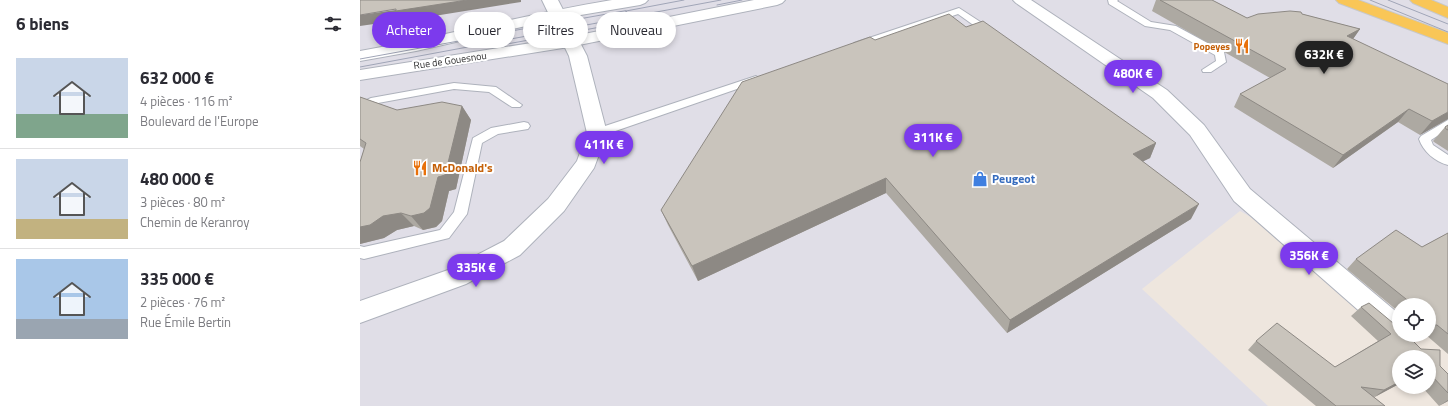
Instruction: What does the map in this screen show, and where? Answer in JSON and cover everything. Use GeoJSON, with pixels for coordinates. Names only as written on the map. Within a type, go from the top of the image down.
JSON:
{"type":"FeatureCollection","features":[{"type":"Feature","properties":{"kind":"main road"},"geometry":{"type":"LineString","coordinates":[[1344,0],[1448,39]]}},
{"type":"Feature","properties":{"kind":"main road"},"geometry":{"type":"LineString","coordinates":[[1418,0],[1448,13]]}},
{"type":"Feature","properties":{"kind":"street","name":"Rue de Gouesnou"},"geometry":{"type":"LineString","coordinates":[[360,56],[416,46],[554,7],[640,0]]}},
{"type":"Feature","properties":{"kind":"street","name":"Rue de Gouesnou"},"geometry":{"type":"LineString","coordinates":[[588,32],[777,0]]}},
{"type":"Feature","properties":{"kind":"street"},"geometry":{"type":"LineString","coordinates":[[1021,0],[1160,94],[1197,130],[1242,195],[1392,323]]}},
{"type":"Feature","properties":{"kind":"street","name":"Rue de Gouesnou"},"geometry":{"type":"LineString","coordinates":[[360,75],[416,65],[454,61],[523,45]]}},
{"type":"Feature","properties":{"kind":"street"},"geometry":{"type":"LineString","coordinates":[[360,312],[457,277],[512,248],[556,205],[587,163],[597,133],[578,56],[574,48]]}},
{"type":"Feature","properties":{"kind":"lane"},"geometry":{"type":"LineString","coordinates":[[1113,0],[1112,2],[1148,24],[1173,28],[1220,54],[1221,62],[1207,70]]}},
{"type":"Feature","properties":{"kind":"lane"},"geometry":{"type":"LineString","coordinates":[[848,48],[959,11],[982,27]]}},
{"type":"Feature","properties":{"kind":"lane"},"geometry":{"type":"LineString","coordinates":[[597,133],[767,76]]}},
{"type":"Feature","properties":{"kind":"lane"},"geometry":{"type":"LineString","coordinates":[[360,108],[375,100],[454,86],[492,89],[516,105]]}},
{"type":"Feature","properties":{"kind":"lane"},"geometry":{"type":"LineString","coordinates":[[1448,124],[1425,138],[1428,147],[1448,161]]}},
{"type":"Feature","properties":{"kind":"lane"},"geometry":{"type":"LineString","coordinates":[[360,252],[364,253],[444,234],[460,214],[477,141],[495,131],[524,126]]}},
{"type":"Feature","properties":{"kind":"shaded area"},"geometry":{"type":"Polygon","coordinates":[[[360,0],[1448,0],[1448,236],[1418,254],[1386,240],[1345,270],[1240,211],[1142,289],[1268,406],[360,406],[360,0]]]}},
{"type":"Feature","properties":{"kind":"building"},"geometry":{"type":"Polygon","coordinates":[[[360,0],[467,0],[396,11],[396,9],[372,12],[360,15],[360,0]]]}},
{"type":"Feature","properties":{"kind":"building"},"geometry":{"type":"Polygon","coordinates":[[[1160,0],[1212,0],[1247,18],[1258,14],[1290,11],[1301,12],[1302,14],[1360,29],[1347,36],[1448,84],[1448,112],[1432,121],[1409,109],[1343,155],[1240,94],[1286,69],[1160,0]]]}},
{"type":"Feature","properties":{"kind":"building","name":"Peugeot"},"geometry":{"type":"Polygon","coordinates":[[[949,14],[966,27],[983,21],[1156,143],[1133,154],[1199,204],[1010,320],[886,178],[692,266],[661,210],[742,82],[870,37],[875,40],[949,14]]]}},
{"type":"Feature","properties":{"kind":"building","name":"McDonald's"},"geometry":{"type":"Polygon","coordinates":[[[360,97],[397,110],[442,102],[462,106],[445,175],[438,177],[430,208],[424,213],[411,216],[401,213],[383,216],[370,225],[360,227],[360,162],[366,143],[360,139],[360,97]]]}},
{"type":"Feature","properties":{"kind":"building"},"geometry":{"type":"Polygon","coordinates":[[[1396,230],[1422,247],[1448,233],[1448,334],[1436,325],[1436,298],[1405,298],[1356,259],[1396,230]]]}},
{"type":"Feature","properties":{"kind":"building"},"geometry":{"type":"Polygon","coordinates":[[[1369,303],[1392,322],[1392,342],[1414,342],[1421,349],[1440,350],[1440,366],[1448,374],[1448,393],[1436,380],[1436,350],[1392,350],[1392,386],[1384,390],[1361,387],[1385,406],[1336,406],[1256,341],[1277,323],[1335,367],[1391,334],[1361,307],[1369,303]]]}},
{"type":"Feature","properties":{"kind":"tram line"},"geometry":{"type":"LineString","coordinates":[[626,11],[684,0]]}},
{"type":"Feature","properties":{"kind":"tram line"},"geometry":{"type":"LineString","coordinates":[[656,12],[721,0]]}},
{"type":"Feature","properties":{"kind":"tram line"},"geometry":{"type":"LineString","coordinates":[[717,5],[742,0]]}},
{"type":"Feature","properties":{"kind":"tram line"},"geometry":{"type":"LineString","coordinates":[[1370,0],[1448,32]]}},
{"type":"Feature","properties":{"kind":"tram line"},"geometry":{"type":"LineString","coordinates":[[1388,0],[1448,24]]}},
{"type":"Feature","properties":{"kind":"tram line"},"geometry":{"type":"LineString","coordinates":[[515,31],[626,11]]}},
{"type":"Feature","properties":{"kind":"tram line"},"geometry":{"type":"LineString","coordinates":[[515,38],[596,23]]}},
{"type":"Feature","properties":{"kind":"tram line"},"geometry":{"type":"LineString","coordinates":[[515,43],[596,28]]}},
{"type":"Feature","properties":{"kind":"tram line"},"geometry":{"type":"LineString","coordinates":[[360,59],[454,42]]}},
{"type":"Feature","properties":{"kind":"tram line"},"geometry":{"type":"LineString","coordinates":[[360,67],[462,48]]}},
{"type":"Feature","properties":{"kind":"place","name":"Popeyes"},"geometry":{"type":"Point","coordinates":[1242,46]}},
{"type":"Feature","properties":{"kind":"place","name":"McDonald's"},"geometry":{"type":"Point","coordinates":[420,168]}},
{"type":"Feature","properties":{"kind":"place","name":"Peugeot"},"geometry":{"type":"Point","coordinates":[980,179]}}]}
